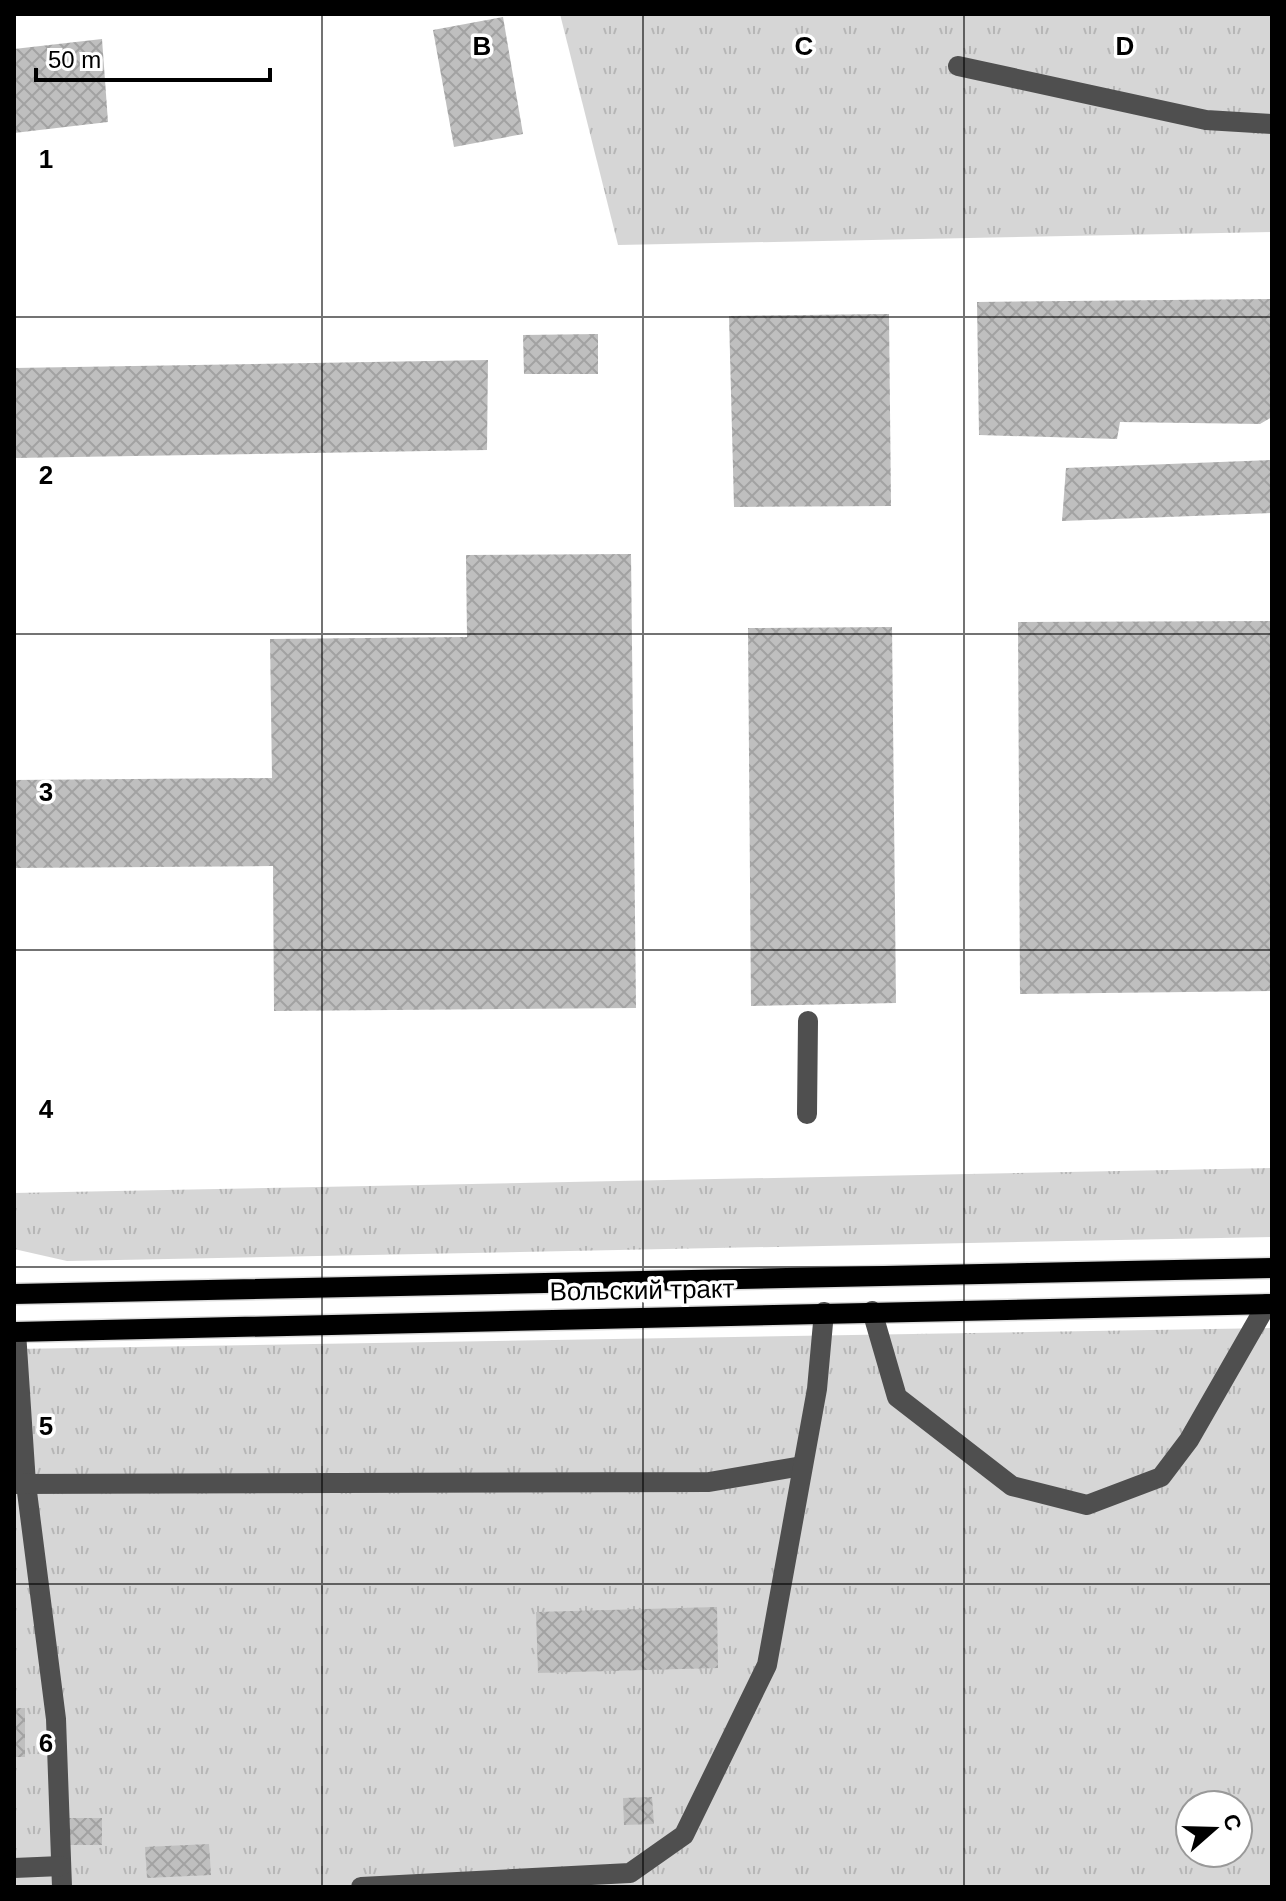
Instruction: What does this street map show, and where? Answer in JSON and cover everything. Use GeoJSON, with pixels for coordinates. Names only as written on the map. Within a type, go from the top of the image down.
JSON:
{"type":"FeatureCollection","features":[{"type":"Feature","properties":{"kind":"main road","name":"Вольский тракт"},"geometry":{"type":"LineString","coordinates":[[14,1294],[1272,1268]]}},
{"type":"Feature","properties":{"kind":"main road","name":"Вольский тракт"},"geometry":{"type":"LineString","coordinates":[[15,1332],[1270,1304]]}},
{"type":"Feature","properties":{"kind":"lane"},"geometry":{"type":"LineString","coordinates":[[958,66],[1206,120],[1272,124]]}},
{"type":"Feature","properties":{"kind":"lane"},"geometry":{"type":"LineString","coordinates":[[807,1114],[808,1021]]}},
{"type":"Feature","properties":{"kind":"lane"},"geometry":{"type":"LineString","coordinates":[[872,1311],[897,1397],[1012,1486],[1087,1505],[1161,1477],[1189,1440],[1270,1304]]}},
{"type":"Feature","properties":{"kind":"lane"},"geometry":{"type":"LineString","coordinates":[[361,1887],[630,1873],[684,1835],[767,1665],[817,1389],[824,1312]]}},
{"type":"Feature","properties":{"kind":"lane"},"geometry":{"type":"LineString","coordinates":[[15,1332],[20,1484],[56,1719],[62,1887]]}},
{"type":"Feature","properties":{"kind":"lane"},"geometry":{"type":"LineString","coordinates":[[20,1484],[709,1482],[802,1466]]}},
{"type":"Feature","properties":{"kind":"lane"},"geometry":{"type":"LineString","coordinates":[[14,1868],[61,1866]]}},
{"type":"Feature","properties":{"kind":"green space"},"geometry":{"type":"Polygon","coordinates":[[[560,14],[1272,14],[1272,232],[618,245],[560,14]]]}},
{"type":"Feature","properties":{"kind":"green space"},"geometry":{"type":"Polygon","coordinates":[[[1272,1168],[1272,1237],[67,1261],[14,1249],[14,1193],[1272,1168]]]}},
{"type":"Feature","properties":{"kind":"green space"},"geometry":{"type":"Polygon","coordinates":[[[1272,1328],[1272,1887],[14,1887],[14,1349],[1272,1328]]]}},
{"type":"Feature","properties":{"kind":"building"},"geometry":{"type":"Polygon","coordinates":[[[503,17],[523,134],[454,147],[433,30],[503,17]]]}},
{"type":"Feature","properties":{"kind":"building"},"geometry":{"type":"Polygon","coordinates":[[[102,39],[108,122],[14,133],[14,49],[102,39]]]}},
{"type":"Feature","properties":{"kind":"building"},"geometry":{"type":"Polygon","coordinates":[[[1272,299],[1272,417],[1260,424],[1120,422],[1117,439],[979,435],[977,302],[1272,299]]]}},
{"type":"Feature","properties":{"kind":"building"},"geometry":{"type":"Polygon","coordinates":[[[889,314],[891,506],[734,507],[729,316],[889,314]]]}},
{"type":"Feature","properties":{"kind":"building"},"geometry":{"type":"Polygon","coordinates":[[[598,334],[598,374],[524,374],[523,335],[598,334]]]}},
{"type":"Feature","properties":{"kind":"building"},"geometry":{"type":"Polygon","coordinates":[[[488,360],[487,450],[14,458],[14,368],[488,360]]]}},
{"type":"Feature","properties":{"kind":"building"},"geometry":{"type":"Polygon","coordinates":[[[1272,460],[1272,513],[1062,521],[1066,468],[1272,460]]]}},
{"type":"Feature","properties":{"kind":"building"},"geometry":{"type":"Polygon","coordinates":[[[631,554],[636,1008],[274,1011],[273,866],[14,868],[14,780],[272,778],[270,639],[467,637],[466,555],[631,554]]]}},
{"type":"Feature","properties":{"kind":"building"},"geometry":{"type":"Polygon","coordinates":[[[1272,621],[1272,991],[1020,994],[1018,622],[1272,621]]]}},
{"type":"Feature","properties":{"kind":"building"},"geometry":{"type":"Polygon","coordinates":[[[892,627],[896,1003],[751,1006],[748,628],[892,627]]]}},
{"type":"Feature","properties":{"kind":"building"},"geometry":{"type":"Polygon","coordinates":[[[717,1607],[718,1668],[538,1673],[536,1612],[717,1607]]]}},
{"type":"Feature","properties":{"kind":"building"},"geometry":{"type":"Polygon","coordinates":[[[14,1708],[25,1708],[25,1757],[14,1757],[14,1708]]]}},
{"type":"Feature","properties":{"kind":"building"},"geometry":{"type":"Polygon","coordinates":[[[652,1797],[654,1824],[624,1825],[623,1798],[652,1797]]]}},
{"type":"Feature","properties":{"kind":"building"},"geometry":{"type":"Polygon","coordinates":[[[67,1818],[102,1818],[102,1845],[67,1845],[67,1818]]]}},
{"type":"Feature","properties":{"kind":"building"},"geometry":{"type":"Polygon","coordinates":[[[209,1844],[211,1875],[147,1878],[145,1847],[209,1844]]]}}]}
